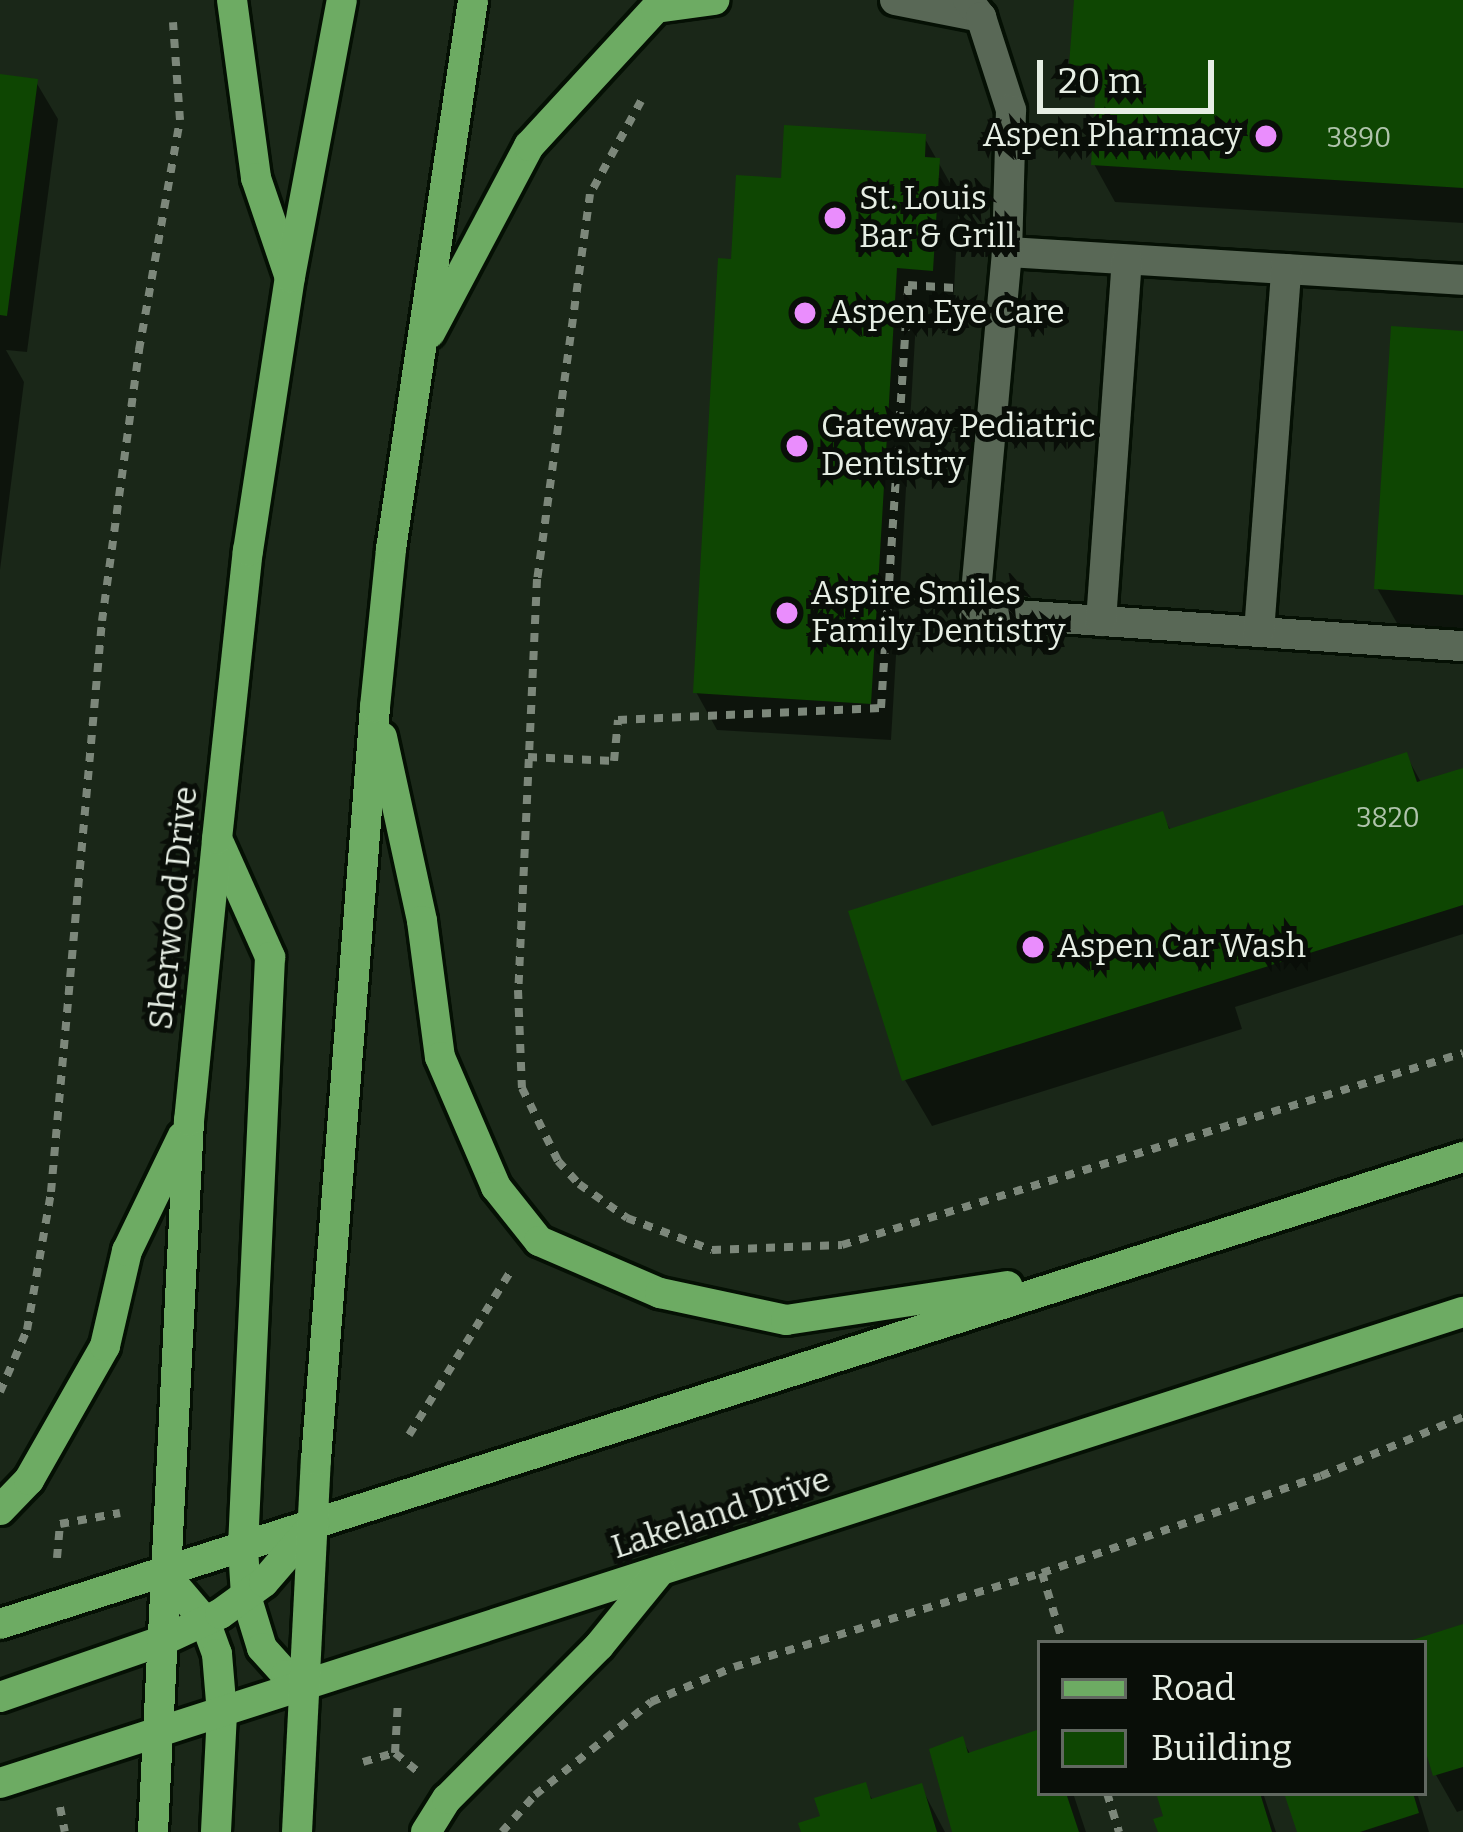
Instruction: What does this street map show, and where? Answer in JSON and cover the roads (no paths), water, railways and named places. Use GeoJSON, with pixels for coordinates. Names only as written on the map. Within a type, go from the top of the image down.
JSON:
{"type":"FeatureCollection","features":[{"type":"Feature","properties":{"kind":"main road"},"geometry":{"type":"LineString","coordinates":[[232,0],[256,178],[290,277]]}},
{"type":"Feature","properties":{"kind":"main road","name":"Sherwood Drive"},"geometry":{"type":"LineString","coordinates":[[153,1832],[189,1121],[217,839],[248,550],[290,277],[341,0]]}},
{"type":"Feature","properties":{"kind":"main road"},"geometry":{"type":"LineString","coordinates":[[297,1832],[314,1525],[375,707],[418,355],[473,0]]}},
{"type":"Feature","properties":{"kind":"main road"},"geometry":{"type":"LineString","coordinates":[[418,355],[529,146],[656,8],[714,0]]}},
{"type":"Feature","properties":{"kind":"main road"},"geometry":{"type":"LineString","coordinates":[[375,707],[422,921],[440,1057],[496,1187],[539,1241],[661,1293],[786,1319],[1099,1272]]}},
{"type":"Feature","properties":{"kind":"main road"},"geometry":{"type":"LineString","coordinates":[[217,839],[270,957],[243,1548],[246,1597],[262,1648],[286,1675],[306,1685]]}},
{"type":"Feature","properties":{"kind":"main road"},"geometry":{"type":"LineString","coordinates":[[0,1510],[29,1480],[105,1346],[127,1251],[189,1121]]}},
{"type":"Feature","properties":{"kind":"main road"},"geometry":{"type":"LineString","coordinates":[[0,1624],[1463,1157]]}},
{"type":"Feature","properties":{"kind":"main road","name":"Lakeland Drive"},"geometry":{"type":"LineString","coordinates":[[0,1783],[1463,1312]]}},
{"type":"Feature","properties":{"kind":"main road"},"geometry":{"type":"LineString","coordinates":[[0,1696],[161,1641],[205,1621],[246,1597],[291,1555],[314,1525]]}},
{"type":"Feature","properties":{"kind":"main road"},"geometry":{"type":"LineString","coordinates":[[426,1832],[448,1799],[599,1646],[659,1571]]}},
{"type":"Feature","properties":{"kind":"main road"},"geometry":{"type":"LineString","coordinates":[[164,1573],[205,1621],[217,1654],[222,1713],[216,1832]]}},
{"type":"Feature","properties":{"kind":"lane"},"geometry":{"type":"LineString","coordinates":[[895,0],[974,9],[1011,110],[1007,252],[974,611],[1463,646]]}},
{"type":"Feature","properties":{"kind":"lane"},"geometry":{"type":"LineString","coordinates":[[1007,252],[1463,280]]}},
{"type":"Feature","properties":{"kind":"lane"},"geometry":{"type":"LineString","coordinates":[[1101,621],[1127,260]]}},
{"type":"Feature","properties":{"kind":"lane"},"geometry":{"type":"LineString","coordinates":[[1259,632],[1286,269]]}},
{"type":"Feature","properties":{"kind":"place","name":"Aspen Pharmacy"},"geometry":{"type":"Point","coordinates":[1266,136]}},
{"type":"Feature","properties":{"kind":"place","name":"St. Louis Bar & Grill"},"geometry":{"type":"Point","coordinates":[835,218]}},
{"type":"Feature","properties":{"kind":"place","name":"Aspen Eye Care"},"geometry":{"type":"Point","coordinates":[805,313]}},
{"type":"Feature","properties":{"kind":"place","name":"Gateway Pediatric Dentistry"},"geometry":{"type":"Point","coordinates":[797,446]}},
{"type":"Feature","properties":{"kind":"place","name":"Aspire Smiles Family Dentistry"},"geometry":{"type":"Point","coordinates":[787,613]}},
{"type":"Feature","properties":{"kind":"place","name":"Aspen Car Wash"},"geometry":{"type":"Point","coordinates":[1033,947]}}]}
